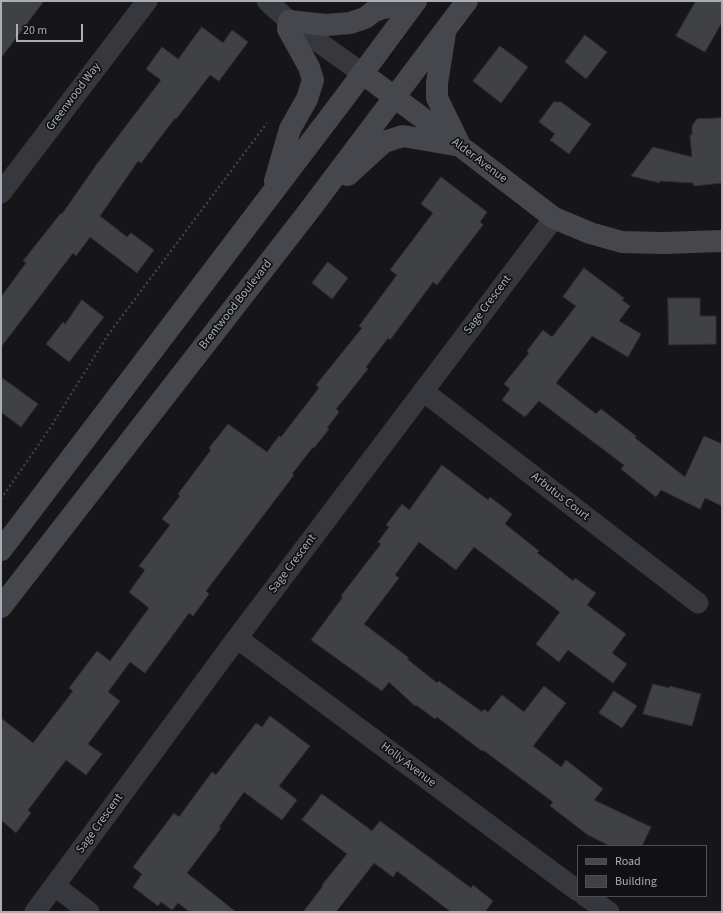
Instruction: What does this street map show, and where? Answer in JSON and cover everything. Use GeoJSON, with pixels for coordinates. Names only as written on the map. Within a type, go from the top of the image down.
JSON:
{"type":"FeatureCollection","features":[{"type":"Feature","properties":{"kind":"main road"},"geometry":{"type":"LineString","coordinates":[[272,191],[290,129],[307,99],[313,80],[309,67],[288,29],[289,21],[326,25],[350,23],[365,18],[374,11],[409,1]]}},
{"type":"Feature","properties":{"kind":"main road"},"geometry":{"type":"LineString","coordinates":[[1,550],[416,1]]}},
{"type":"Feature","properties":{"kind":"main road","name":"Brentwood Boulevard"},"geometry":{"type":"LineString","coordinates":[[1,607],[308,212],[467,1]]}},
{"type":"Feature","properties":{"kind":"main road"},"geometry":{"type":"LineString","coordinates":[[445,30],[437,83],[437,98],[460,146]]}},
{"type":"Feature","properties":{"kind":"main road","name":"Alder Avenue"},"geometry":{"type":"LineString","coordinates":[[362,73],[396,97],[409,109],[554,218],[590,233],[622,242],[663,243],[722,241]]}},
{"type":"Feature","properties":{"kind":"main road"},"geometry":{"type":"LineString","coordinates":[[308,212],[384,142],[403,136],[460,146]]}},
{"type":"Feature","properties":{"kind":"street","name":"Greenwood Way"},"geometry":{"type":"LineString","coordinates":[[1,193],[148,1]]}},
{"type":"Feature","properties":{"kind":"street","name":"Alder Avenue"},"geometry":{"type":"LineString","coordinates":[[267,1],[289,21],[362,73]]}},
{"type":"Feature","properties":{"kind":"street","name":"Sage Crescent"},"geometry":{"type":"LineString","coordinates":[[35,912],[56,886],[237,638],[554,218]]}},
{"type":"Feature","properties":{"kind":"street","name":"Arbutus Court"},"geometry":{"type":"LineString","coordinates":[[423,391],[698,603]]}},
{"type":"Feature","properties":{"kind":"street","name":"Holly Avenue"},"geometry":{"type":"LineString","coordinates":[[237,638],[577,890]]}},
{"type":"Feature","properties":{"kind":"street"},"geometry":{"type":"LineString","coordinates":[[56,886],[89,912]]}},
{"type":"Feature","properties":{"kind":"street"},"geometry":{"type":"LineString","coordinates":[[586,897],[608,912]]}},
{"type":"Feature","properties":{"kind":"path"},"geometry":{"type":"LineString","coordinates":[[1,499],[50,428],[108,335],[268,123]]}},
{"type":"Feature","properties":{"kind":"building"},"geometry":{"type":"Polygon","coordinates":[[[1,1],[44,1],[1,58],[1,1]]]}},
{"type":"Feature","properties":{"kind":"building"},"geometry":{"type":"Polygon","coordinates":[[[696,1],[722,1],[722,22],[705,52],[676,36],[696,1]]]}},
{"type":"Feature","properties":{"kind":"building"},"geometry":{"type":"Polygon","coordinates":[[[202,27],[223,43],[232,30],[248,42],[219,81],[210,75],[141,163],[138,161],[100,216],[127,237],[131,233],[154,250],[137,273],[90,237],[76,256],[73,253],[1,347],[1,297],[26,263],[23,261],[61,213],[62,214],[97,164],[161,80],[146,69],[162,47],[178,59],[202,27]]]}},
{"type":"Feature","properties":{"kind":"building"},"geometry":{"type":"Polygon","coordinates":[[[585,35],[607,52],[586,79],[565,62],[585,35]]]}},
{"type":"Feature","properties":{"kind":"building"},"geometry":{"type":"Polygon","coordinates":[[[500,46],[528,67],[501,103],[473,81],[500,46]]]}},
{"type":"Feature","properties":{"kind":"building"},"geometry":{"type":"Polygon","coordinates":[[[554,102],[561,102],[591,124],[569,154],[550,140],[555,134],[539,122],[554,102]]]}},
{"type":"Feature","properties":{"kind":"building"},"geometry":{"type":"Polygon","coordinates":[[[722,118],[722,183],[694,186],[693,183],[660,181],[660,183],[631,176],[653,147],[692,157],[690,135],[692,135],[692,126],[697,119],[722,118]]]}},
{"type":"Feature","properties":{"kind":"building"},"geometry":{"type":"Polygon","coordinates":[[[441,177],[487,212],[480,222],[483,225],[437,285],[433,282],[390,340],[388,338],[366,367],[368,369],[336,409],[339,412],[327,428],[329,429],[292,474],[294,475],[206,591],[209,594],[193,616],[189,613],[145,673],[130,662],[108,692],[120,701],[88,744],[102,754],[86,775],[66,760],[28,810],[31,813],[16,833],[1,820],[1,718],[33,743],[73,691],[69,688],[97,651],[110,661],[149,608],[129,592],[145,570],[139,566],[170,525],[162,519],[180,496],[178,494],[211,450],[209,448],[228,424],[267,452],[279,436],[281,437],[319,388],[316,385],[362,328],[359,326],[397,275],[390,270],[433,213],[421,204],[441,177]]]}},
{"type":"Feature","properties":{"kind":"building"},"geometry":{"type":"Polygon","coordinates":[[[328,262],[348,278],[332,299],[312,283],[328,262]]]}},
{"type":"Feature","properties":{"kind":"building"},"geometry":{"type":"Polygon","coordinates":[[[584,268],[624,298],[622,300],[630,306],[619,321],[641,334],[628,357],[592,336],[556,383],[596,414],[601,409],[685,477],[704,436],[722,444],[722,506],[705,498],[700,509],[661,490],[656,497],[621,469],[624,465],[539,401],[525,417],[502,400],[510,389],[504,384],[529,353],[527,351],[543,330],[552,337],[576,306],[563,297],[584,268]]]}},
{"type":"Feature","properties":{"kind":"building"},"geometry":{"type":"Polygon","coordinates":[[[668,298],[700,298],[700,316],[716,316],[716,344],[669,345],[668,298]]]}},
{"type":"Feature","properties":{"kind":"building"},"geometry":{"type":"Polygon","coordinates":[[[82,300],[104,317],[69,362],[46,344],[63,322],[65,324],[82,300]]]}},
{"type":"Feature","properties":{"kind":"building"},"geometry":{"type":"Polygon","coordinates":[[[1,377],[38,404],[21,427],[1,412],[1,377]]]}},
{"type":"Feature","properties":{"kind":"building"},"geometry":{"type":"Polygon","coordinates":[[[442,465],[488,500],[490,497],[512,514],[505,524],[539,551],[537,553],[573,581],[575,578],[596,593],[587,605],[626,634],[612,653],[627,664],[613,683],[568,650],[559,662],[536,644],[560,612],[474,547],[456,570],[419,542],[395,575],[399,578],[364,624],[409,658],[407,659],[437,683],[439,681],[482,712],[484,709],[488,712],[502,695],[524,712],[544,686],[566,703],[533,746],[561,767],[566,760],[603,789],[594,800],[651,827],[642,845],[608,845],[588,835],[550,806],[553,802],[437,717],[435,719],[416,705],[415,706],[389,682],[382,691],[311,640],[343,597],[341,596],[381,544],[378,542],[389,527],[386,525],[402,504],[409,510],[442,465]]]}},
{"type":"Feature","properties":{"kind":"building"},"geometry":{"type":"Polygon","coordinates":[[[653,684],[669,688],[670,686],[701,694],[692,726],[643,714],[653,684]]]}},
{"type":"Feature","properties":{"kind":"building"},"geometry":{"type":"Polygon","coordinates":[[[614,691],[637,706],[622,728],[599,713],[614,691]]]}},
{"type":"Feature","properties":{"kind":"building"},"geometry":{"type":"Polygon","coordinates":[[[270,716],[310,746],[279,786],[297,800],[282,820],[244,792],[219,827],[221,828],[187,873],[236,912],[190,912],[178,903],[172,910],[161,902],[158,906],[133,887],[142,874],[133,867],[174,813],[179,817],[212,772],[216,775],[256,723],[262,727],[270,716]]]}},
{"type":"Feature","properties":{"kind":"building"},"geometry":{"type":"Polygon","coordinates":[[[322,794],[372,831],[380,821],[471,888],[473,885],[493,901],[485,912],[451,912],[397,871],[393,877],[374,863],[336,912],[303,912],[347,854],[302,820],[322,794]]]}}]}
